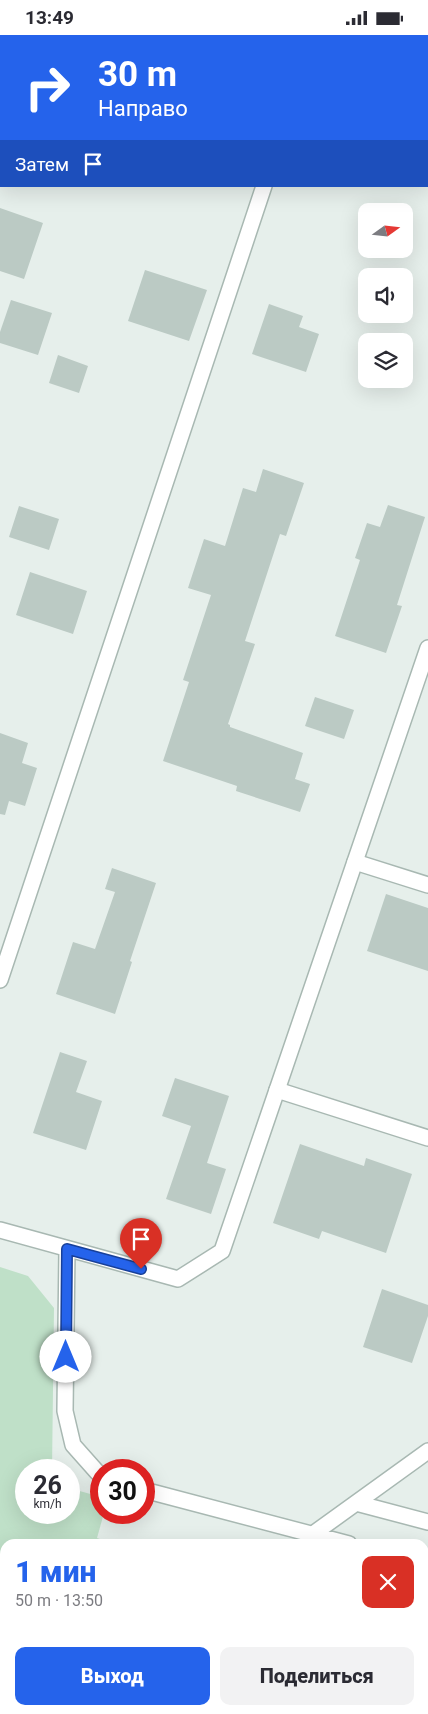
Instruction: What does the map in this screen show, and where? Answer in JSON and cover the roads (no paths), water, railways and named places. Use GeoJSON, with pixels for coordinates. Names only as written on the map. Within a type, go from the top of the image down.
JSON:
{"type":"FeatureCollection","features":[{"type":"Feature","properties":{"kind":"street"},"geometry":{"type":"LineString","coordinates":[[0,980],[264,187]]}},
{"type":"Feature","properties":{"kind":"street"},"geometry":{"type":"LineString","coordinates":[[0,1230],[178,1279],[222,1251],[428,648]]}},
{"type":"Feature","properties":{"kind":"street"},"geometry":{"type":"LineString","coordinates":[[355,862],[428,885]]}},
{"type":"Feature","properties":{"kind":"street"},"geometry":{"type":"LineString","coordinates":[[277,1090],[428,1138]]}},
{"type":"Feature","properties":{"kind":"street"},"geometry":{"type":"LineString","coordinates":[[67,1249],[65,1411],[73,1445],[90,1464]]}},
{"type":"Feature","properties":{"kind":"street"},"geometry":{"type":"LineString","coordinates":[[313,1534],[428,1451]]}},
{"type":"Feature","properties":{"kind":"street"},"geometry":{"type":"LineString","coordinates":[[155,1493],[331,1539]]}},
{"type":"Feature","properties":{"kind":"street"},"geometry":{"type":"LineString","coordinates":[[356,1503],[428,1522]]}}]}
